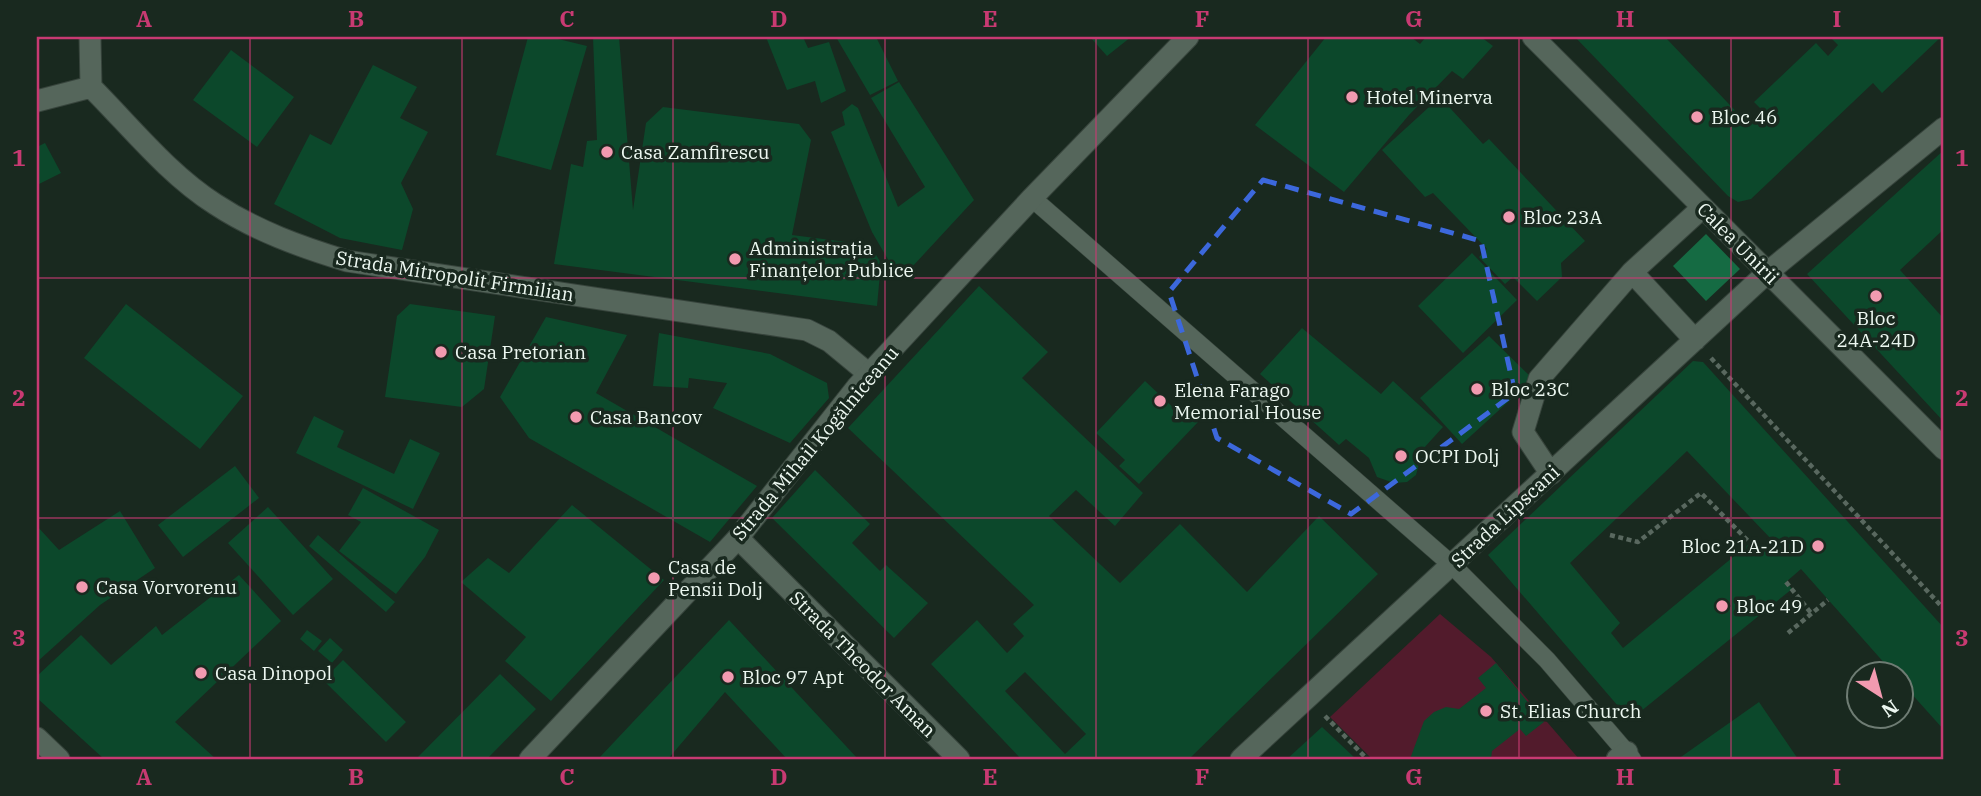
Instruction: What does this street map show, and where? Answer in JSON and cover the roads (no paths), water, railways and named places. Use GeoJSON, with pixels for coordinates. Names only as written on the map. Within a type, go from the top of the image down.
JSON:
{"type":"FeatureCollection","features":[{"type":"Feature","properties":{"kind":"street"},"geometry":{"type":"LineString","coordinates":[[37,102],[90,87],[89,37]]}},
{"type":"Feature","properties":{"kind":"street","name":"Strada Mihail Kogălniceanu"},"geometry":{"type":"LineString","coordinates":[[530,759],[738,538],[869,374],[1032,198],[1188,37]]}},
{"type":"Feature","properties":{"kind":"street","name":"Calea Unirii"},"geometry":{"type":"LineString","coordinates":[[1533,37],[1944,449]]}},
{"type":"Feature","properties":{"kind":"street","name":"Strada Mitropolit Firmilian"},"geometry":{"type":"LineString","coordinates":[[90,87],[175,171],[212,203],[250,225],[299,246],[347,261],[807,330],[829,341],[869,374]]}},
{"type":"Feature","properties":{"kind":"street","name":"Strada Lipscani"},"geometry":{"type":"LineString","coordinates":[[1241,759],[1768,272],[1944,128]]}},
{"type":"Feature","properties":{"kind":"street"},"geometry":{"type":"LineString","coordinates":[[1551,474],[1523,432],[1539,379],[1632,272],[1702,208]]}},
{"type":"Feature","properties":{"kind":"street"},"geometry":{"type":"LineString","coordinates":[[1632,272],[1695,340]]}},
{"type":"Feature","properties":{"kind":"street","name":"Strada Theodor Aman"},"geometry":{"type":"LineString","coordinates":[[738,538],[959,759]]}},
{"type":"Feature","properties":{"kind":"street"},"geometry":{"type":"LineString","coordinates":[[37,738],[58,759]]}},
{"type":"Feature","properties":{"kind":"lane"},"geometry":{"type":"LineString","coordinates":[[1032,198],[1452,565],[1547,660],[1625,757]]}},
{"type":"Feature","properties":{"kind":"place","name":"Hotel Minerva"},"geometry":{"type":"Point","coordinates":[1352,97]}},
{"type":"Feature","properties":{"kind":"place","name":"Bloc 46"},"geometry":{"type":"Point","coordinates":[1697,117]}},
{"type":"Feature","properties":{"kind":"place","name":"Casa Zamfirescu"},"geometry":{"type":"Point","coordinates":[607,152]}},
{"type":"Feature","properties":{"kind":"place","name":"Bloc 23A"},"geometry":{"type":"Point","coordinates":[1509,217]}},
{"type":"Feature","properties":{"kind":"place","name":"Administrația Finanțelor Publice"},"geometry":{"type":"Point","coordinates":[735,259]}},
{"type":"Feature","properties":{"kind":"place","name":"Bloc 24A-24D"},"geometry":{"type":"Point","coordinates":[1876,296]}},
{"type":"Feature","properties":{"kind":"place","name":"Casa Pretorian"},"geometry":{"type":"Point","coordinates":[441,352]}},
{"type":"Feature","properties":{"kind":"place","name":"Bloc 23C"},"geometry":{"type":"Point","coordinates":[1477,389]}},
{"type":"Feature","properties":{"kind":"place","name":"Elena Farago Memorial House"},"geometry":{"type":"Point","coordinates":[1160,401]}},
{"type":"Feature","properties":{"kind":"place","name":"Casa Bancov"},"geometry":{"type":"Point","coordinates":[576,417]}},
{"type":"Feature","properties":{"kind":"place","name":"OCPI Dolj"},"geometry":{"type":"Point","coordinates":[1401,456]}},
{"type":"Feature","properties":{"kind":"place","name":"Bloc 21A-21D"},"geometry":{"type":"Point","coordinates":[1818,546]}},
{"type":"Feature","properties":{"kind":"place","name":"Casa de Pensii Dolj"},"geometry":{"type":"Point","coordinates":[654,578]}},
{"type":"Feature","properties":{"kind":"place","name":"Casa Vorvorenu"},"geometry":{"type":"Point","coordinates":[82,587]}},
{"type":"Feature","properties":{"kind":"place","name":"Bloc 49"},"geometry":{"type":"Point","coordinates":[1722,606]}},
{"type":"Feature","properties":{"kind":"place","name":"Casa Dinopol"},"geometry":{"type":"Point","coordinates":[201,673]}},
{"type":"Feature","properties":{"kind":"place","name":"Bloc 97 Apt"},"geometry":{"type":"Point","coordinates":[728,677]}},
{"type":"Feature","properties":{"kind":"place","name":"St. Elias Church"},"geometry":{"type":"Point","coordinates":[1486,711]}}]}
